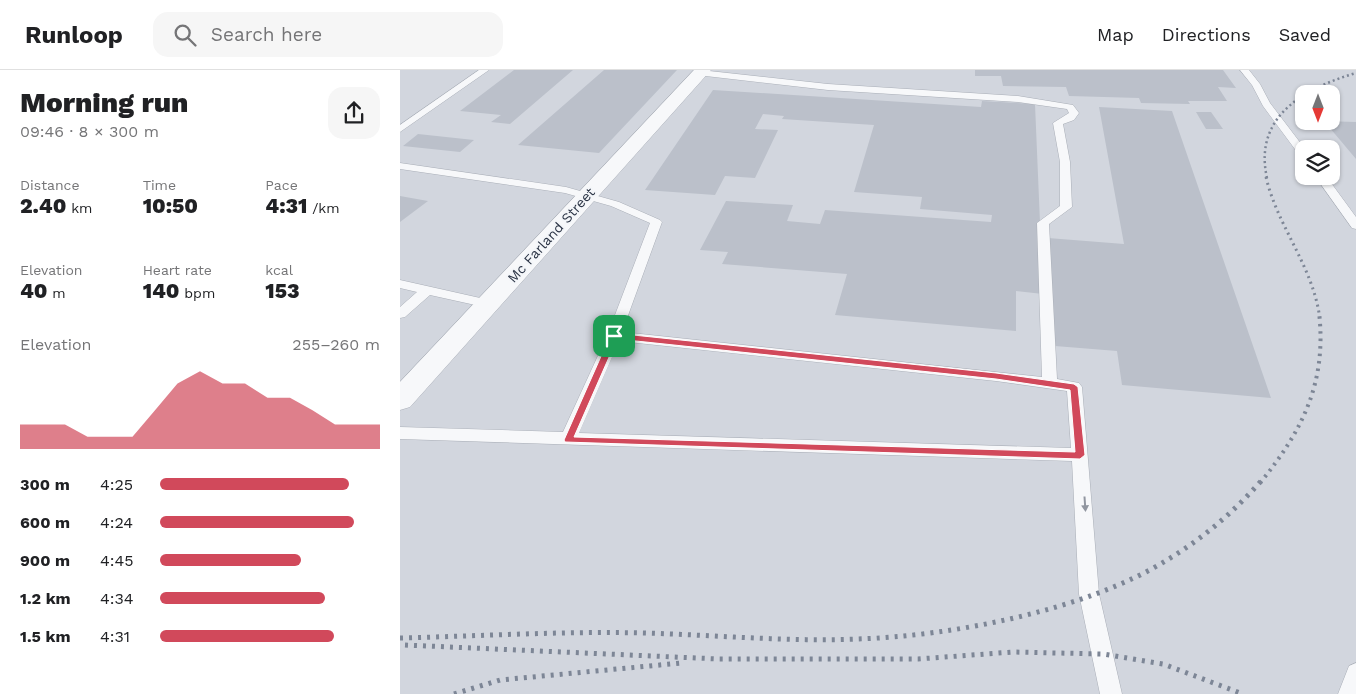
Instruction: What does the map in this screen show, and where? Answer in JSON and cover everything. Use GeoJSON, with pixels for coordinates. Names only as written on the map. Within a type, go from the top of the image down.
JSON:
{"type":"FeatureCollection","features":[{"type":"Feature","properties":{"kind":"street","name":"Mc Farland Street"},"geometry":{"type":"LineString","coordinates":[[400,400],[701,71]]}},
{"type":"Feature","properties":{"kind":"lane"},"geometry":{"type":"LineString","coordinates":[[400,129],[485,70]]}},
{"type":"Feature","properties":{"kind":"lane"},"geometry":{"type":"LineString","coordinates":[[747,79],[757,70]]}},
{"type":"Feature","properties":{"kind":"lane"},"geometry":{"type":"LineString","coordinates":[[1244,70],[1256,84],[1266,104],[1295,142]]}},
{"type":"Feature","properties":{"kind":"lane"},"geometry":{"type":"LineString","coordinates":[[701,71],[747,79],[893,92],[1018,99],[1070,106],[1074,113],[1072,118],[1058,123],[1065,162],[1066,208],[1043,223],[1050,383]]}},
{"type":"Feature","properties":{"kind":"lane"},"geometry":{"type":"LineString","coordinates":[[400,166],[566,190],[615,204],[656,222],[614,336],[568,440]]}},
{"type":"Feature","properties":{"kind":"lane"},"geometry":{"type":"LineString","coordinates":[[1327,185],[1356,225]]}},
{"type":"Feature","properties":{"kind":"lane"},"geometry":{"type":"LineString","coordinates":[[400,284],[489,304]]}},
{"type":"Feature","properties":{"kind":"lane"},"geometry":{"type":"LineString","coordinates":[[400,314],[427,290]]}},
{"type":"Feature","properties":{"kind":"lane"},"geometry":{"type":"LineString","coordinates":[[614,336],[1074,387],[1089,594],[1111,694]]}},
{"type":"Feature","properties":{"kind":"lane"},"geometry":{"type":"LineString","coordinates":[[400,433],[568,440],[1080,455]]}},
{"type":"Feature","properties":{"kind":"lane"},"geometry":{"type":"LineString","coordinates":[[1349,694],[1356,673]]}},
{"type":"Feature","properties":{"kind":"shaded area"},"geometry":{"type":"Polygon","coordinates":[[[400,70],[1356,70],[1356,694],[400,694],[400,70]]]}},
{"type":"Feature","properties":{"kind":"building"},"geometry":{"type":"Polygon","coordinates":[[[514,70],[573,70],[510,124],[491,122],[501,115],[460,111],[514,70]]]}},
{"type":"Feature","properties":{"kind":"building"},"geometry":{"type":"Polygon","coordinates":[[[604,70],[677,70],[599,153],[518,145],[604,70]]]}},
{"type":"Feature","properties":{"kind":"building"},"geometry":{"type":"Polygon","coordinates":[[[975,70],[1223,70],[1236,88],[1218,87],[1227,101],[1188,101],[1190,104],[1141,103],[1139,98],[1069,96],[1066,87],[1003,86],[1001,76],[975,76],[975,70]]]}},
{"type":"Feature","properties":{"kind":"building"},"geometry":{"type":"Polygon","coordinates":[[[713,90],[981,107],[982,101],[1035,104],[1043,294],[1016,291],[1016,331],[835,315],[847,274],[722,264],[728,252],[700,250],[726,201],[793,205],[787,221],[820,224],[825,210],[991,222],[992,215],[920,209],[922,197],[854,192],[874,125],[782,119],[784,116],[763,114],[755,129],[778,130],[755,178],[725,176],[715,195],[645,190],[713,90]]]}},
{"type":"Feature","properties":{"kind":"building"},"geometry":{"type":"Polygon","coordinates":[[[1099,107],[1172,111],[1271,398],[1122,385],[1117,351],[1055,346],[1048,238],[1124,244],[1099,107]]]}},
{"type":"Feature","properties":{"kind":"building"},"geometry":{"type":"Polygon","coordinates":[[[1196,112],[1211,112],[1223,129],[1206,129],[1196,112]]]}},
{"type":"Feature","properties":{"kind":"building"},"geometry":{"type":"Polygon","coordinates":[[[1340,122],[1356,122],[1356,159],[1332,130],[1340,130],[1340,122]]]}},
{"type":"Feature","properties":{"kind":"building"},"geometry":{"type":"Polygon","coordinates":[[[418,134],[474,140],[460,152],[403,146],[418,134]]]}},
{"type":"Feature","properties":{"kind":"building"},"geometry":{"type":"Polygon","coordinates":[[[400,196],[428,201],[400,222],[400,196]]]}},
{"type":"Feature","properties":{"kind":"railway"},"geometry":{"type":"LineString","coordinates":[[1267,178],[1265,156],[1268,138],[1276,121],[1287,108],[1302,96],[1319,87],[1356,73]]}},
{"type":"Feature","properties":{"kind":"railway"},"geometry":{"type":"LineString","coordinates":[[1266,177],[1278,212],[1309,278],[1319,313]]}},
{"type":"Feature","properties":{"kind":"railway"},"geometry":{"type":"LineString","coordinates":[[1260,483],[1288,444],[1309,404],[1319,361],[1321,337],[1319,312]]}},
{"type":"Feature","properties":{"kind":"railway"},"geometry":{"type":"LineString","coordinates":[[400,638],[614,633],[831,640],[895,637],[976,626],[1059,606],[1135,578],[1180,552],[1205,534],[1229,514],[1261,481]]}},
{"type":"Feature","properties":{"kind":"railway"},"geometry":{"type":"LineString","coordinates":[[405,645],[719,659],[918,659],[1013,652],[1103,654],[1163,664],[1243,694]]}},
{"type":"Feature","properties":{"kind":"railway"},"geometry":{"type":"LineString","coordinates":[[454,694],[500,680],[681,663]]}},
{"type":"Feature","properties":{"kind":"route"},"geometry":{"type":"LineString","coordinates":[[614,336],[996,376],[1074,387],[1080,455],[568,440],[614,336]]}}]}
